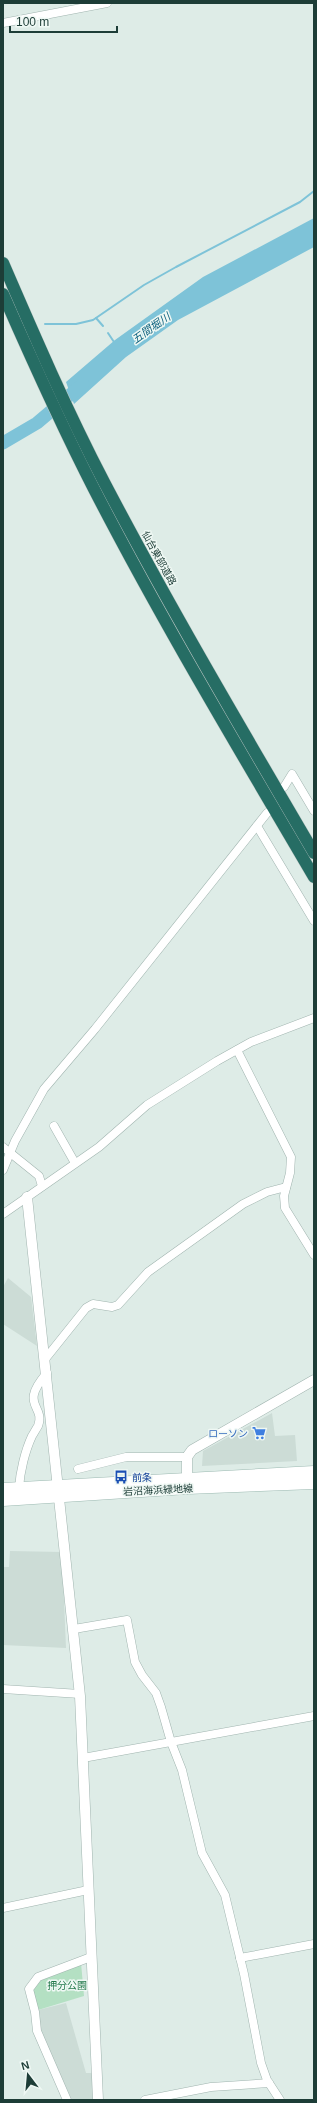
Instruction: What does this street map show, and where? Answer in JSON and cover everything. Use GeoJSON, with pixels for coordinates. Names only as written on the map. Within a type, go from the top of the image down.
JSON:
{"type":"FeatureCollection","features":[{"type":"Feature","properties":{"kind":"highway","name":"仙台東部道路"},"geometry":{"type":"LineString","coordinates":[[3,264],[37,342],[104,481],[152,572],[314,853]]}},
{"type":"Feature","properties":{"kind":"highway"},"geometry":{"type":"LineString","coordinates":[[3,294],[60,421],[94,489],[141,577],[220,717],[314,877]]}},
{"type":"Feature","properties":{"kind":"main road","name":"岩沼海浜緑地線"},"geometry":{"type":"LineString","coordinates":[[3,1500],[59,1491],[186,1483],[314,1472]]}},
{"type":"Feature","properties":{"kind":"main road","name":"岩沼海浜緑地線"},"geometry":{"type":"LineString","coordinates":[[186,1483],[314,1483]]}},
{"type":"Feature","properties":{"kind":"main road","name":"岩沼海浜緑地線"},"geometry":{"type":"LineString","coordinates":[[3,1489],[20,1488],[59,1491]]}},
{"type":"Feature","properties":{"kind":"street"},"geometry":{"type":"LineString","coordinates":[[3,23],[107,3]]}},
{"type":"Feature","properties":{"kind":"street"},"geometry":{"type":"LineString","coordinates":[[284,787],[292,774],[314,811]]}},
{"type":"Feature","properties":{"kind":"street"},"geometry":{"type":"LineString","coordinates":[[3,1170],[10,1153],[44,1089],[95,1029],[267,813]]}},
{"type":"Feature","properties":{"kind":"street"},"geometry":{"type":"LineString","coordinates":[[257,826],[314,921]]}},
{"type":"Feature","properties":{"kind":"street"},"geometry":{"type":"LineString","coordinates":[[3,1214],[99,1147],[147,1105],[250,1042],[314,1018]]}},
{"type":"Feature","properties":{"kind":"street"},"geometry":{"type":"LineString","coordinates":[[237,1050],[291,1157],[290,1173],[286,1187],[285,1208],[314,1255]]}},
{"type":"Feature","properties":{"kind":"street"},"geometry":{"type":"LineString","coordinates":[[54,1126],[76,1163]]}},
{"type":"Feature","properties":{"kind":"street"},"geometry":{"type":"LineString","coordinates":[[3,1147],[39,1176],[42,1186]]}},
{"type":"Feature","properties":{"kind":"street"},"geometry":{"type":"LineString","coordinates":[[46,1358],[86,1308],[94,1304],[112,1307],[118,1305],[148,1272],[243,1204],[267,1192],[286,1187]]}},
{"type":"Feature","properties":{"kind":"street"},"geometry":{"type":"LineString","coordinates":[[27,1197],[46,1358],[80,1694],[98,2100]]}},
{"type":"Feature","properties":{"kind":"street"},"geometry":{"type":"LineString","coordinates":[[20,1488],[20,1476],[31,1437],[38,1425],[38,1414],[32,1400],[33,1393],[36,1385],[47,1373]]}},
{"type":"Feature","properties":{"kind":"street"},"geometry":{"type":"LineString","coordinates":[[186,1483],[187,1457],[192,1450],[314,1380]]}},
{"type":"Feature","properties":{"kind":"street"},"geometry":{"type":"LineString","coordinates":[[78,1469],[126,1457],[187,1457]]}},
{"type":"Feature","properties":{"kind":"street"},"geometry":{"type":"LineString","coordinates":[[74,1629],[128,1620],[135,1662],[142,1675],[156,1693],[171,1742],[182,1770],[202,1853],[225,1895],[234,1927],[261,2063],[269,2083],[280,2100]]}},
{"type":"Feature","properties":{"kind":"street"},"geometry":{"type":"LineString","coordinates":[[3,1689],[80,1694]]}},
{"type":"Feature","properties":{"kind":"street"},"geometry":{"type":"LineString","coordinates":[[83,1758],[314,1716]]}},
{"type":"Feature","properties":{"kind":"street"},"geometry":{"type":"LineString","coordinates":[[3,1908],[88,1890]]}},
{"type":"Feature","properties":{"kind":"street"},"geometry":{"type":"LineString","coordinates":[[240,1958],[314,1944]]}},
{"type":"Feature","properties":{"kind":"street"},"geometry":{"type":"LineString","coordinates":[[67,2100],[37,2031],[35,2012],[29,1989],[38,1977],[91,1957]]}},
{"type":"Feature","properties":{"kind":"street"},"geometry":{"type":"LineString","coordinates":[[145,2100],[211,2086],[269,2083]]}},
{"type":"Feature","properties":{"kind":"shaded area"},"geometry":{"type":"Polygon","coordinates":[[[8,1278],[31,1297],[37,1346],[3,1324],[3,1287],[8,1278]]]}},
{"type":"Feature","properties":{"kind":"shaded area"},"geometry":{"type":"Polygon","coordinates":[[[272,1413],[275,1436],[295,1435],[297,1461],[202,1466],[203,1451],[272,1413]]]}},
{"type":"Feature","properties":{"kind":"shaded area"},"geometry":{"type":"Polygon","coordinates":[[[10,1551],[62,1552],[66,1648],[3,1645],[3,1567],[9,1567],[10,1551]]]}},
{"type":"Feature","properties":{"kind":"shaded area"},"geometry":{"type":"Polygon","coordinates":[[[66,2003],[86,2073],[93,2073],[94,2100],[72,2100],[39,2027],[38,2010],[66,2003]]]}},
{"type":"Feature","properties":{"kind":"green space","name":"押分公園"},"geometry":{"type":"Polygon","coordinates":[[[81,1963],[84,1996],[38,2010],[31,1988],[38,1980],[81,1963]]]}},
{"type":"Feature","properties":{"kind":"water"},"geometry":{"type":"Polygon","coordinates":[[[314,218],[314,247],[178,320],[126,357],[74,404],[66,382],[115,340],[203,277],[314,218]]]}},
{"type":"Feature","properties":{"kind":"waterway"},"geometry":{"type":"LineString","coordinates":[[45,324],[76,324],[93,320],[144,285],[300,202],[314,191]]}},
{"type":"Feature","properties":{"kind":"waterway"},"geometry":{"type":"LineString","coordinates":[[96,318],[103,326]]}},
{"type":"Feature","properties":{"kind":"waterway"},"geometry":{"type":"LineString","coordinates":[[108,333],[114,342]]}},
{"type":"Feature","properties":{"kind":"waterway","name":"五間堀川"},"geometry":{"type":"LineString","coordinates":[[3,443],[37,423],[83,384]]}},
{"type":"Feature","properties":{"kind":"place","name":"ローソン"},"geometry":{"type":"Point","coordinates":[259,1433]}},
{"type":"Feature","properties":{"kind":"place","name":"前条"},"geometry":{"type":"Point","coordinates":[121,1477]}}]}
